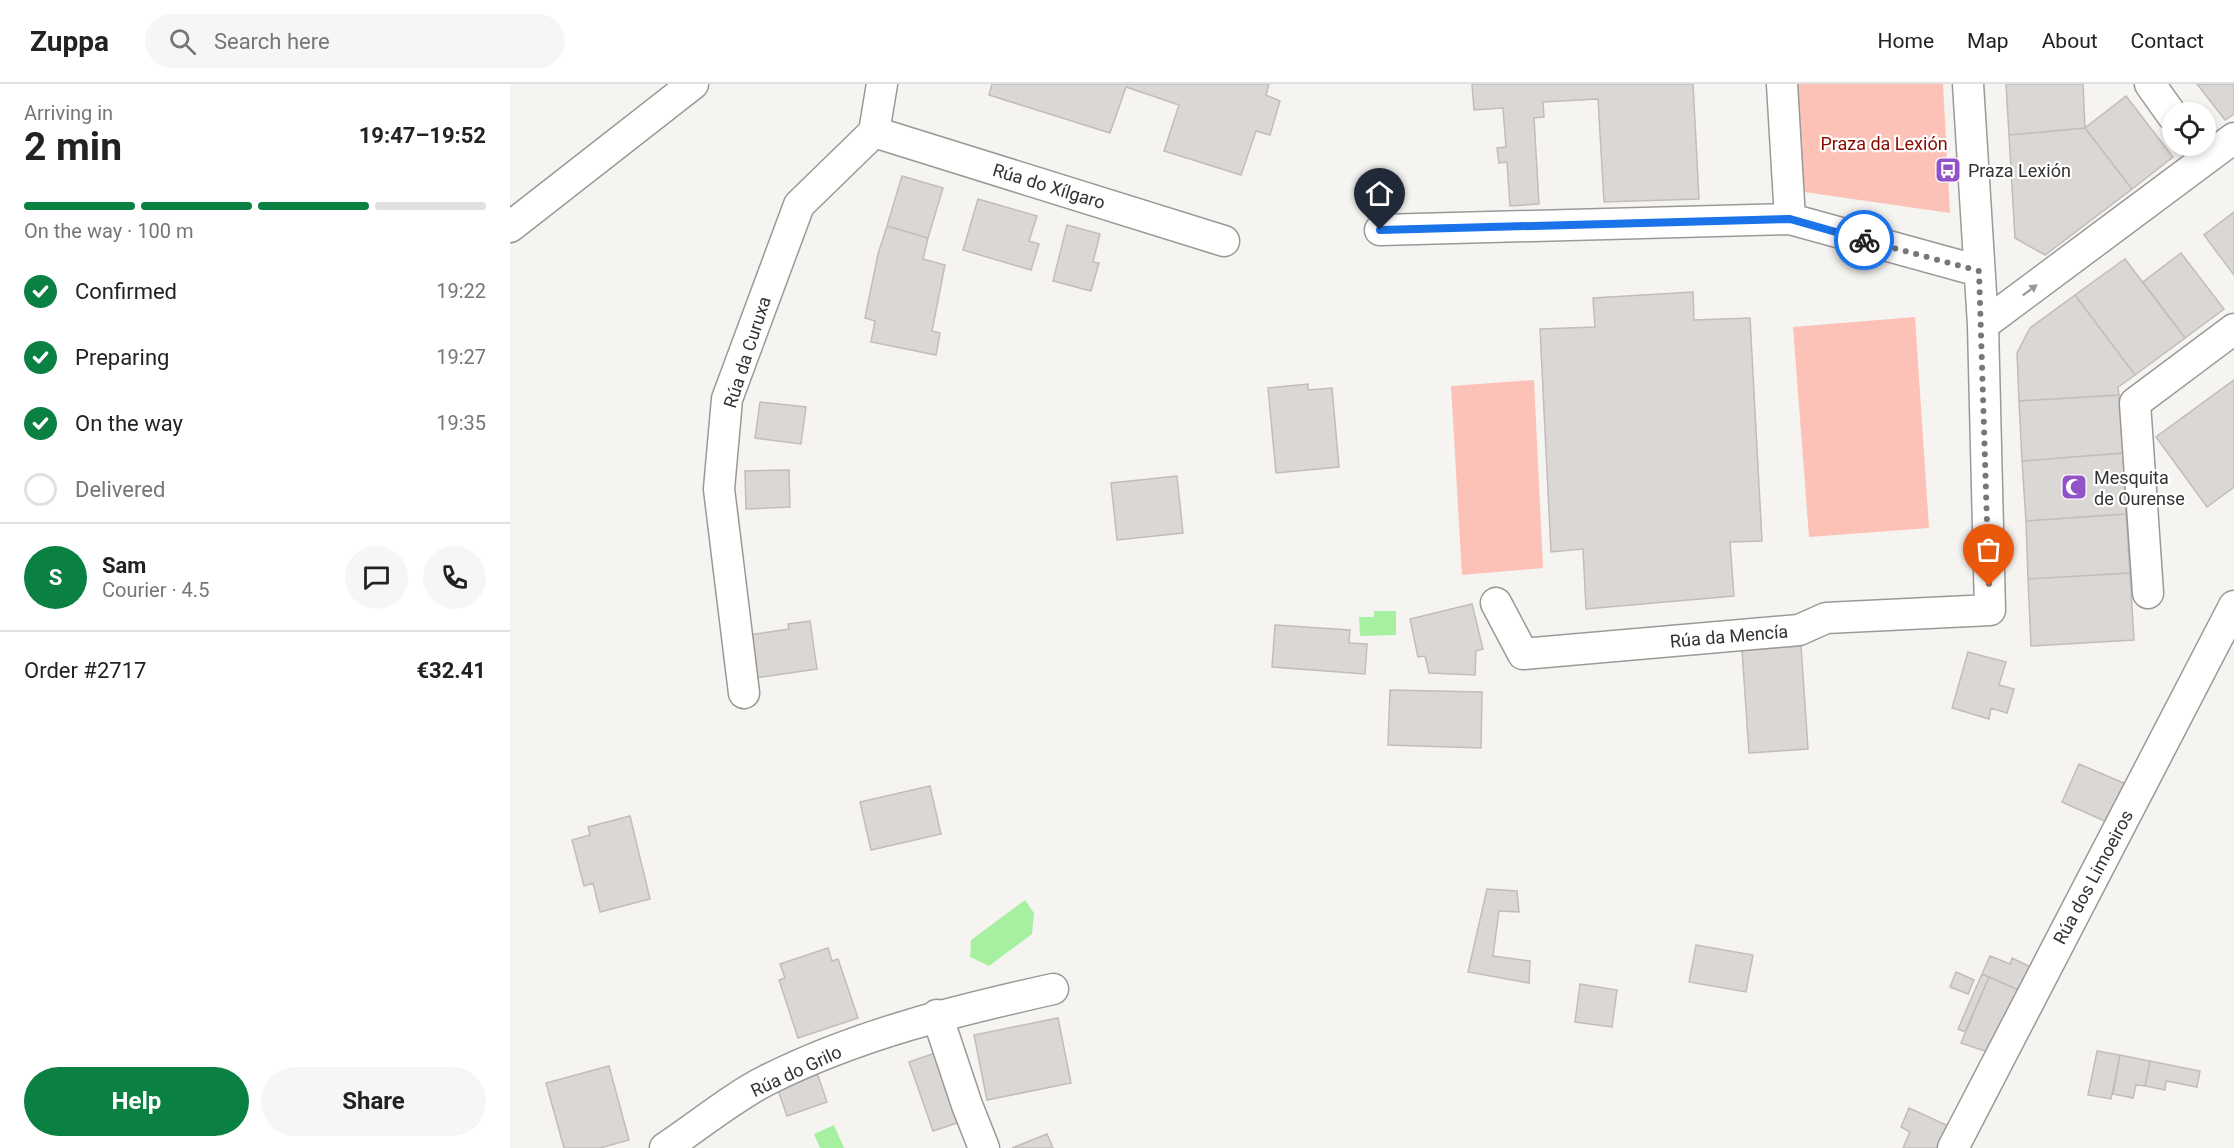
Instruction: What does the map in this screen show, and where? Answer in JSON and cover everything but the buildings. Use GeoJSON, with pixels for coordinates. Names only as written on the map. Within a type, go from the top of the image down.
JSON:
{"type":"FeatureCollection","features":[{"type":"Feature","properties":{"kind":"street"},"geometry":{"type":"LineString","coordinates":[[510,227],[693,84]]}},
{"type":"Feature","properties":{"kind":"street"},"geometry":{"type":"LineString","coordinates":[[874,132],[882,84]]}},
{"type":"Feature","properties":{"kind":"street"},"geometry":{"type":"LineString","coordinates":[[1782,84],[1790,219]]}},
{"type":"Feature","properties":{"kind":"street"},"geometry":{"type":"LineString","coordinates":[[1968,84],[1983,325]]}},
{"type":"Feature","properties":{"kind":"street"},"geometry":{"type":"LineString","coordinates":[[2150,84],[2163,102]]}},
{"type":"Feature","properties":{"kind":"street","name":"Rúa do Xílgaro"},"geometry":{"type":"LineString","coordinates":[[874,132],[1224,241]]}},
{"type":"Feature","properties":{"kind":"street","name":"Rúa da Curuxa"},"geometry":{"type":"LineString","coordinates":[[744,693],[719,489],[727,399],[799,205],[874,132]]}},
{"type":"Feature","properties":{"kind":"street"},"geometry":{"type":"LineString","coordinates":[[2216,145],[2234,138]]}},
{"type":"Feature","properties":{"kind":"street"},"geometry":{"type":"LineString","coordinates":[[1983,325],[2195,156]]}},
{"type":"Feature","properties":{"kind":"street"},"geometry":{"type":"LineString","coordinates":[[1380,230],[1790,219],[1979,271]]}},
{"type":"Feature","properties":{"kind":"street","name":"Rúa da Mencía"},"geometry":{"type":"LineString","coordinates":[[1496,603],[1523,654],[1798,630],[1826,618],[1990,610],[1983,325]]}},
{"type":"Feature","properties":{"kind":"street"},"geometry":{"type":"LineString","coordinates":[[2148,593],[2135,404],[2234,329]]}},
{"type":"Feature","properties":{"kind":"street","name":"Rúa dos Limoeiros"},"geometry":{"type":"LineString","coordinates":[[1953,1148],[2234,606]]}},
{"type":"Feature","properties":{"kind":"street","name":"Rúa do Grilo"},"geometry":{"type":"LineString","coordinates":[[665,1148],[766,1080],[881,1032],[937,1015],[1053,990]]}},
{"type":"Feature","properties":{"kind":"street"},"geometry":{"type":"LineString","coordinates":[[937,1015],[967,1106],[984,1148]]}},
{"type":"Feature","properties":{"kind":"green space","name":"Praza da Lexión"},"geometry":{"type":"Polygon","coordinates":[[[1798,84],[1943,84],[1950,213],[1804,192],[1798,84]]]}},
{"type":"Feature","properties":{"kind":"green space"},"geometry":{"type":"Polygon","coordinates":[[[1915,317],[1929,528],[1809,537],[1793,327],[1915,317]]]}},
{"type":"Feature","properties":{"kind":"green space"},"geometry":{"type":"Polygon","coordinates":[[[1534,380],[1543,568],[1462,575],[1451,386],[1534,380]]]}},
{"type":"Feature","properties":{"kind":"shaded area"},"geometry":{"type":"Polygon","coordinates":[[[1374,611],[1396,611],[1396,635],[1360,636],[1359,617],[1374,617],[1374,611]]]}},
{"type":"Feature","properties":{"kind":"shaded area"},"geometry":{"type":"Polygon","coordinates":[[[1025,900],[1034,913],[1032,934],[989,966],[970,957],[971,940],[1025,900]]]}},
{"type":"Feature","properties":{"kind":"shaded area"},"geometry":{"type":"Polygon","coordinates":[[[834,1125],[844,1148],[820,1148],[814,1134],[834,1125]]]}},
{"type":"Feature","properties":{"kind":"way so far"},"geometry":{"type":"LineString","coordinates":[[1864,240],[1979,271],[1983,325],[1989,586]]}},
{"type":"Feature","properties":{"kind":"place","name":"Praza Lexión"},"geometry":{"type":"Point","coordinates":[1948,170]}},
{"type":"Feature","properties":{"kind":"place","name":"Mesquita de Ourense"},"geometry":{"type":"Point","coordinates":[2074,487]}},
{"type":"Feature","properties":{"kind":"route"},"geometry":{"type":"LineString","coordinates":[[1380,230],[1790,219],[1864,240]]}}]}
